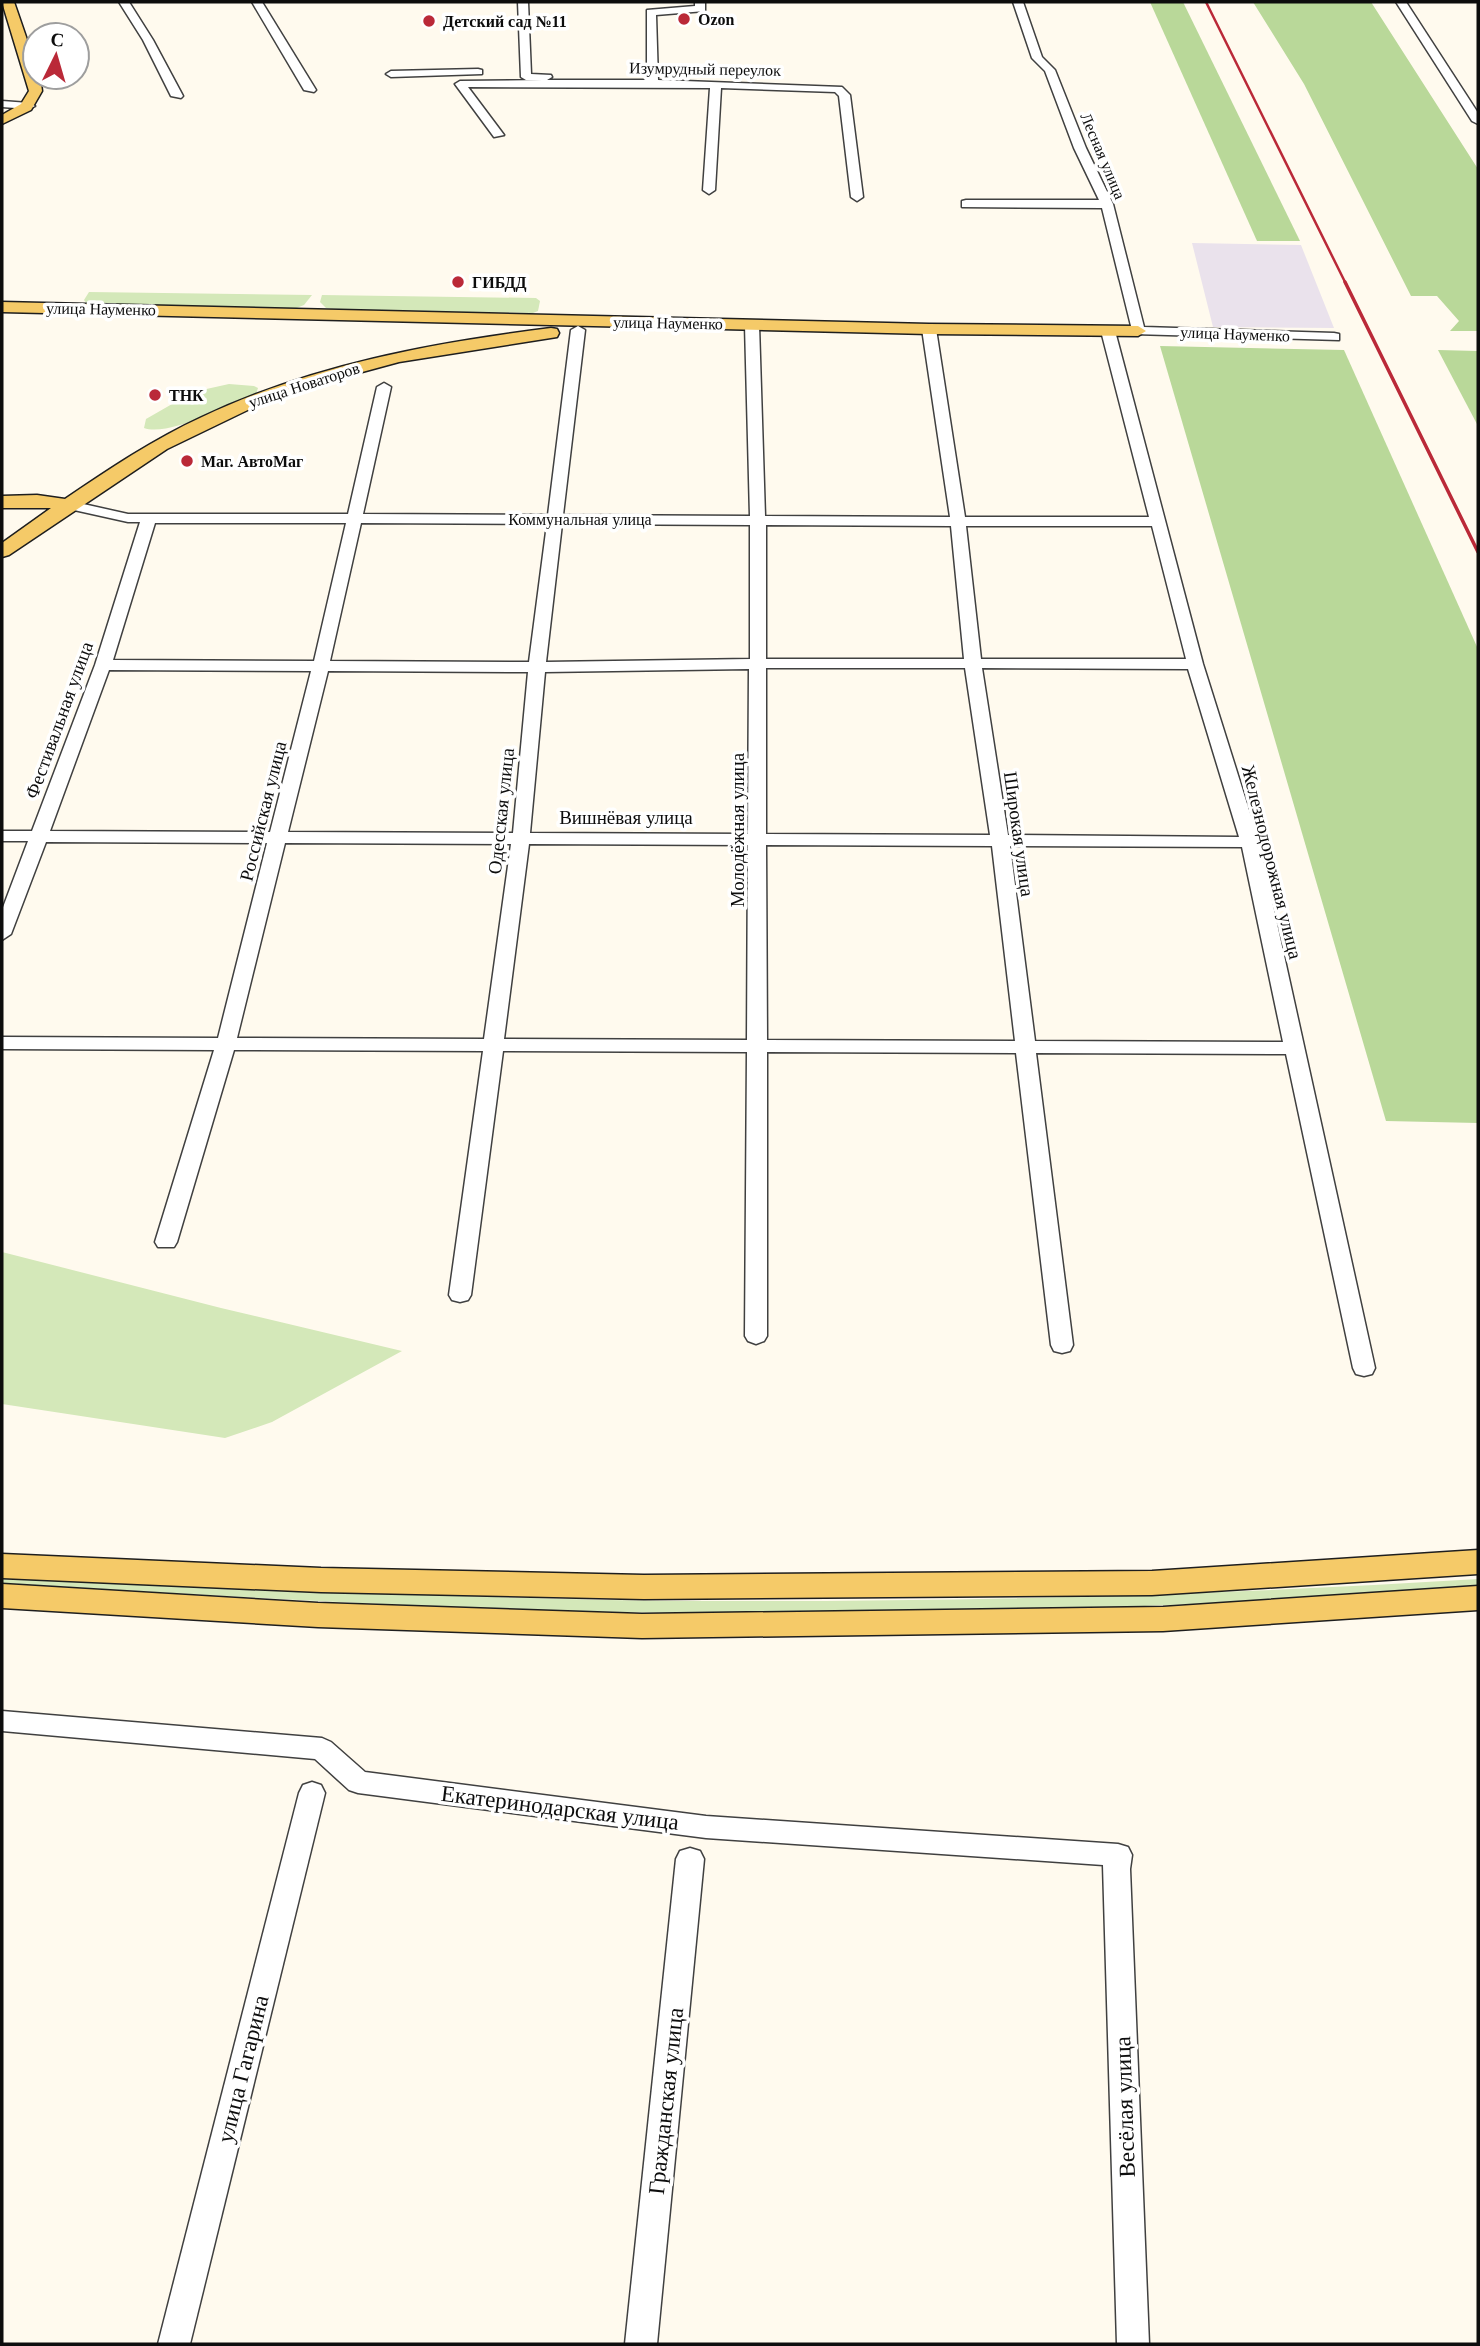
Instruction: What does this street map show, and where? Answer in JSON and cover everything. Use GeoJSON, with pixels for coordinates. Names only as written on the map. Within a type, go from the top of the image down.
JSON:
{"type":"FeatureCollection","features":[{"type":"Feature","properties":{"kind":"main road"},"geometry":{"type":"LineString","coordinates":[[2,120],[29,106],[36,95],[8,2]]}},
{"type":"Feature","properties":{"kind":"main road","name":"улица Науменко"},"geometry":{"type":"LineString","coordinates":[[2,307],[430,317]]}},
{"type":"Feature","properties":{"kind":"main road"},"geometry":{"type":"LineString","coordinates":[[430,317],[460,324],[478,337],[501,339],[512,335],[518,327],[502,318]]}},
{"type":"Feature","properties":{"kind":"main road","name":"улица Науменко"},"geometry":{"type":"LineString","coordinates":[[460,324],[502,318],[929,329],[1138,331]]}},
{"type":"Feature","properties":{"kind":"main road","name":"улица Новаторов"},"geometry":{"type":"LineString","coordinates":[[2,551],[163,444],[259,398],[333,372],[443,349],[501,339],[643,323]]}},
{"type":"Feature","properties":{"kind":"main road"},"geometry":{"type":"LineString","coordinates":[[443,349],[456,339],[460,324]]}},
{"type":"Feature","properties":{"kind":"main road","name":"Коммунальная улица"},"geometry":{"type":"LineString","coordinates":[[2,502],[37,501],[70,505]]}},
{"type":"Feature","properties":{"kind":"main road"},"geometry":{"type":"LineString","coordinates":[[2,1566],[321,1580],[644,1587],[1152,1583],[1478,1562]]}},
{"type":"Feature","properties":{"kind":"main road"},"geometry":{"type":"LineString","coordinates":[[2,1596],[318,1615],[642,1626],[1163,1619],[1478,1598]]}},
{"type":"Feature","properties":{"kind":"street"},"geometry":{"type":"LineString","coordinates":[[124,2],[148,40],[177,96]]}},
{"type":"Feature","properties":{"kind":"street"},"geometry":{"type":"LineString","coordinates":[[257,2],[310,90]]}},
{"type":"Feature","properties":{"kind":"street"},"geometry":{"type":"LineString","coordinates":[[523,2],[526,77],[652,79],[651,12],[701,9],[700,2]]}},
{"type":"Feature","properties":{"kind":"street","name":"Лесная улица"},"geometry":{"type":"LineString","coordinates":[[1018,2],[1037,58],[1049,69],[1080,148],[1108,204],[1138,331]]}},
{"type":"Feature","properties":{"kind":"street"},"geometry":{"type":"LineString","coordinates":[[1401,2],[1478,121]]}},
{"type":"Feature","properties":{"kind":"street"},"geometry":{"type":"LineString","coordinates":[[391,74],[526,71]]}},
{"type":"Feature","properties":{"kind":"street","name":"Изумрудный переулок"},"geometry":{"type":"LineString","coordinates":[[498,135],[460,84],[652,79],[716,87],[838,89],[844,95],[857,197]]}},
{"type":"Feature","properties":{"kind":"street"},"geometry":{"type":"LineString","coordinates":[[709,190],[716,87]]}},
{"type":"Feature","properties":{"kind":"street"},"geometry":{"type":"LineString","coordinates":[[2,104],[29,106]]}},
{"type":"Feature","properties":{"kind":"street"},"geometry":{"type":"LineString","coordinates":[[966,204],[1108,204]]}},
{"type":"Feature","properties":{"kind":"street","name":"Молодёжная улица"},"geometry":{"type":"LineString","coordinates":[[752,325],[758,519],[755,1336]]}},
{"type":"Feature","properties":{"kind":"street","name":"Широкая улица"},"geometry":{"type":"LineString","coordinates":[[929,329],[958,520],[973,664],[1000,841],[1062,1345]]}},
{"type":"Feature","properties":{"kind":"street","name":"Одесская улица"},"geometry":{"type":"LineString","coordinates":[[460,1295],[521,838],[537,667],[578,330]]}},
{"type":"Feature","properties":{"kind":"street","name":"Железнодорожная улица"},"geometry":{"type":"LineString","coordinates":[[1108,331],[1195,664],[1250,842],[1364,1368]]}},
{"type":"Feature","properties":{"kind":"street","name":"улица Науменко"},"geometry":{"type":"LineString","coordinates":[[1138,331],[1334,337]]}},
{"type":"Feature","properties":{"kind":"street","name":"Российская улица"},"geometry":{"type":"LineString","coordinates":[[166,1242],[226,1044],[321,665],[384,387]]}},
{"type":"Feature","properties":{"kind":"street","name":"Коммунальная улица"},"geometry":{"type":"LineString","coordinates":[[70,505],[149,519],[1160,522]]}},
{"type":"Feature","properties":{"kind":"street","name":"Фестивальная улица"},"geometry":{"type":"LineString","coordinates":[[2,933],[103,664],[149,519]]}},
{"type":"Feature","properties":{"kind":"street"},"geometry":{"type":"LineString","coordinates":[[103,664],[537,667],[758,663],[1195,664]]}},
{"type":"Feature","properties":{"kind":"street","name":"Вишнёвая улица"},"geometry":{"type":"LineString","coordinates":[[2,836],[1250,842]]}},
{"type":"Feature","properties":{"kind":"street"},"geometry":{"type":"LineString","coordinates":[[2,1043],[1296,1048]]}},
{"type":"Feature","properties":{"kind":"street","name":"Екатеринодарская улица"},"geometry":{"type":"LineString","coordinates":[[2,1721],[323,1749],[358,1782],[706,1828],[1118,1856],[1116,1869]]}},
{"type":"Feature","properties":{"kind":"street","name":"улица Гагарина"},"geometry":{"type":"LineString","coordinates":[[174,2344],[312,1793]]}},
{"type":"Feature","properties":{"kind":"street","name":"Гражданская улица"},"geometry":{"type":"LineString","coordinates":[[641,2344],[690,1858]]}},
{"type":"Feature","properties":{"kind":"street","name":"Весёлая улица"},"geometry":{"type":"LineString","coordinates":[[1116,1869],[1133,2344]]}},
{"type":"Feature","properties":{"kind":"shaded area"},"geometry":{"type":"Polygon","coordinates":[[[1192,243],[1301,245],[1334,328],[1213,327],[1192,243]]]}},
{"type":"Feature","properties":{"kind":"green space"},"geometry":{"type":"Polygon","coordinates":[[[1150,2],[1183,2],[1300,241],[1257,241],[1150,2]]]}},
{"type":"Feature","properties":{"kind":"green space"},"geometry":{"type":"Polygon","coordinates":[[[1253,2],[1371,2],[1478,169],[1478,331],[1450,331],[1459,321],[1437,296],[1411,296],[1304,84],[1253,2]]]}},
{"type":"Feature","properties":{"kind":"green space"},"geometry":{"type":"Polygon","coordinates":[[[89,292],[312,295],[304,305],[294,309],[88,305],[84,300],[89,292]]]}},
{"type":"Feature","properties":{"kind":"green space"},"geometry":{"type":"Polygon","coordinates":[[[322,295],[536,298],[540,301],[538,311],[533,313],[338,310],[326,308],[320,302],[322,295]]]}},
{"type":"Feature","properties":{"kind":"green space"},"geometry":{"type":"Polygon","coordinates":[[[1160,346],[1344,350],[1478,649],[1478,1123],[1386,1121],[1160,346]]]}},
{"type":"Feature","properties":{"kind":"green space"},"geometry":{"type":"Polygon","coordinates":[[[1438,350],[1478,351],[1478,426],[1438,350]]]}},
{"type":"Feature","properties":{"kind":"green space"},"geometry":{"type":"Polygon","coordinates":[[[229,384],[258,388],[256,394],[184,424],[155,430],[144,428],[146,419],[193,392],[229,384]]]}},
{"type":"Feature","properties":{"kind":"green space"},"geometry":{"type":"Polygon","coordinates":[[[2,1252],[402,1351],[272,1422],[225,1438],[2,1404],[2,1252]]]}},
{"type":"Feature","properties":{"kind":"green space"},"geometry":{"type":"Polygon","coordinates":[[[2,1574],[354,1592],[619,1600],[996,1599],[1478,1579],[1478,1590],[1089,1608],[699,1613],[437,1606],[176,1593],[2,1583],[2,1574]]]}},
{"type":"Feature","properties":{"kind":"railway"},"geometry":{"type":"LineString","coordinates":[[1206,2],[1346,284]]}},
{"type":"Feature","properties":{"kind":"railway"},"geometry":{"type":"LineString","coordinates":[[1345,282],[1478,552]]}},
{"type":"Feature","properties":{"kind":"place","name":"Ozon"},"geometry":{"type":"Point","coordinates":[684,19]}},
{"type":"Feature","properties":{"kind":"place","name":"Детский сад №11"},"geometry":{"type":"Point","coordinates":[429,21]}},
{"type":"Feature","properties":{"kind":"place","name":"ГИБДД"},"geometry":{"type":"Point","coordinates":[458,282]}},
{"type":"Feature","properties":{"kind":"place","name":"ТНК"},"geometry":{"type":"Point","coordinates":[155,395]}},
{"type":"Feature","properties":{"kind":"place","name":"Маг. АвтоМаг"},"geometry":{"type":"Point","coordinates":[187,461]}}]}
